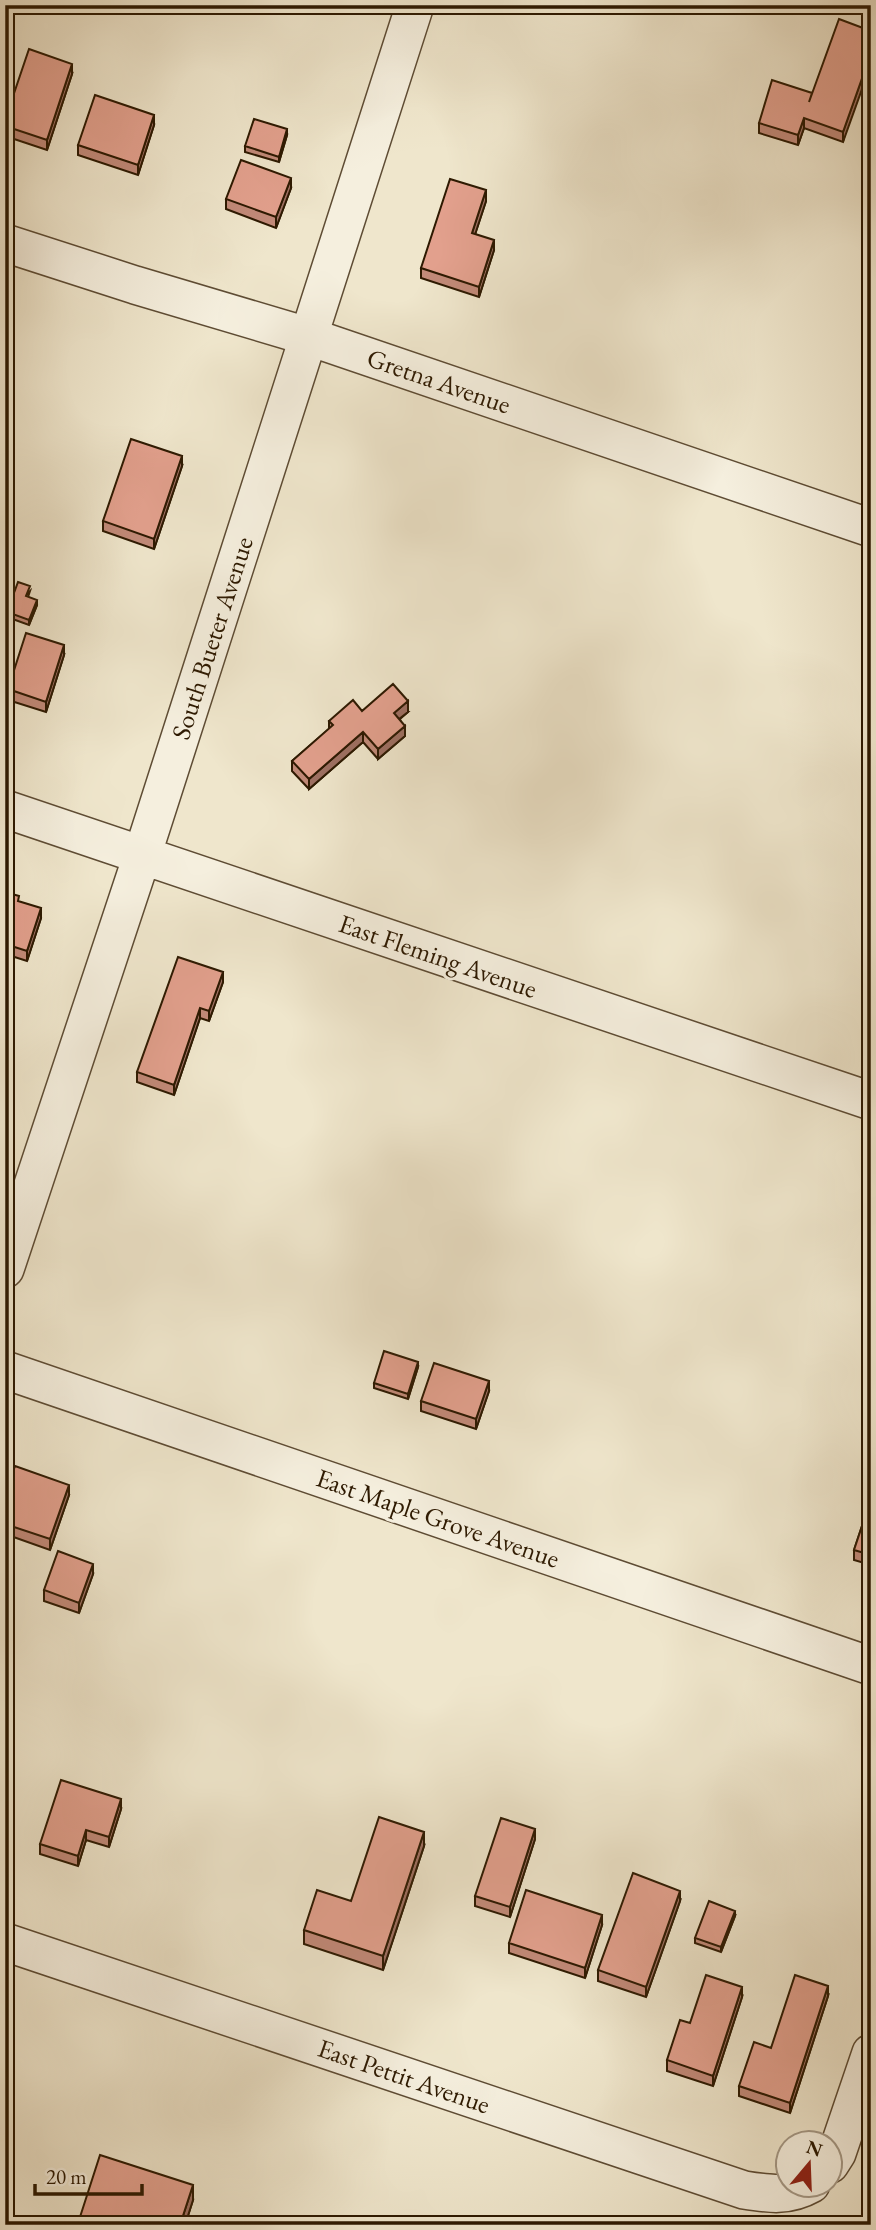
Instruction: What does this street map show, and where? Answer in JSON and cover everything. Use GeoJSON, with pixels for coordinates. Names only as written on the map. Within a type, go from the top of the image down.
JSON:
{"type":"FeatureCollection","features":[{"type":"Feature","properties":{"kind":"street","name":"South Bueter Avenue"},"geometry":{"type":"LineString","coordinates":[[5,1269],[142,856],[415,5]]}},
{"type":"Feature","properties":{"kind":"street","name":"Gretna Avenue"},"geometry":{"type":"LineString","coordinates":[[5,243],[310,337],[871,528]]}},
{"type":"Feature","properties":{"kind":"street","name":"East Fleming Avenue"},"geometry":{"type":"LineString","coordinates":[[5,809],[871,1101]]}},
{"type":"Feature","properties":{"kind":"street","name":"East Maple Grove Avenue"},"geometry":{"type":"LineString","coordinates":[[5,1370],[871,1666]]}},
{"type":"Feature","properties":{"kind":"street","name":"East Pettit Avenue"},"geometry":{"type":"LineString","coordinates":[[5,1942],[744,2190],[774,2195]]}},
{"type":"Feature","properties":{"kind":"street"},"geometry":{"type":"LineString","coordinates":[[844,2132],[871,2053]]}},
{"type":"Feature","properties":{"kind":"building"},"geometry":{"type":"Polygon","coordinates":[[[839,19],[871,31],[871,53],[843,132],[804,118],[798,135],[759,123],[772,80],[812,93],[809,102],[839,19]]]}},
{"type":"Feature","properties":{"kind":"building"},"geometry":{"type":"Polygon","coordinates":[[[29,49],[72,64],[47,140],[5,126],[29,49]]]}},
{"type":"Feature","properties":{"kind":"building"},"geometry":{"type":"Polygon","coordinates":[[[95,95],[154,115],[138,165],[78,145],[95,95]]]}},
{"type":"Feature","properties":{"kind":"building"},"geometry":{"type":"Polygon","coordinates":[[[254,119],[287,129],[279,157],[245,146],[254,119]]]}},
{"type":"Feature","properties":{"kind":"building"},"geometry":{"type":"Polygon","coordinates":[[[241,160],[291,178],[276,217],[226,199],[241,160]]]}},
{"type":"Feature","properties":{"kind":"building"},"geometry":{"type":"Polygon","coordinates":[[[450,179],[486,190],[472,233],[494,240],[479,287],[421,268],[450,179]]]}},
{"type":"Feature","properties":{"kind":"building"},"geometry":{"type":"Polygon","coordinates":[[[131,439],[182,456],[154,539],[103,521],[131,439]]]}},
{"type":"Feature","properties":{"kind":"building"},"geometry":{"type":"Polygon","coordinates":[[[18,582],[30,586],[26,596],[37,600],[29,620],[7,612],[18,582]]]}},
{"type":"Feature","properties":{"kind":"building"},"geometry":{"type":"Polygon","coordinates":[[[26,633],[64,645],[46,702],[8,689],[26,633]]]}},
{"type":"Feature","properties":{"kind":"building"},"geometry":{"type":"Polygon","coordinates":[[[393,684],[408,701],[394,713],[405,726],[378,749],[363,732],[309,779],[292,761],[333,725],[329,721],[353,700],[362,711],[393,684]]]}},
{"type":"Feature","properties":{"kind":"building"},"geometry":{"type":"Polygon","coordinates":[[[5,892],[19,896],[18,901],[41,908],[27,951],[5,944],[5,892]]]}},
{"type":"Feature","properties":{"kind":"building"},"geometry":{"type":"Polygon","coordinates":[[[178,957],[223,972],[209,1011],[200,1008],[174,1085],[137,1072],[178,957]]]}},
{"type":"Feature","properties":{"kind":"building"},"geometry":{"type":"Polygon","coordinates":[[[384,1351],[418,1362],[408,1394],[374,1383],[384,1351]]]}},
{"type":"Feature","properties":{"kind":"building"},"geometry":{"type":"Polygon","coordinates":[[[434,1363],[489,1381],[476,1419],[421,1401],[434,1363]]]}},
{"type":"Feature","properties":{"kind":"building"},"geometry":{"type":"Polygon","coordinates":[[[15,1466],[69,1485],[50,1539],[5,1524],[5,1495],[15,1466]]]}},
{"type":"Feature","properties":{"kind":"building"},"geometry":{"type":"Polygon","coordinates":[[[871,1499],[871,1555],[854,1550],[871,1499]]]}},
{"type":"Feature","properties":{"kind":"building"},"geometry":{"type":"Polygon","coordinates":[[[58,1551],[93,1564],[79,1603],[44,1590],[58,1551]]]}},
{"type":"Feature","properties":{"kind":"building"},"geometry":{"type":"Polygon","coordinates":[[[61,1780],[121,1799],[109,1837],[86,1830],[78,1856],[40,1844],[61,1780]]]}},
{"type":"Feature","properties":{"kind":"building"},"geometry":{"type":"Polygon","coordinates":[[[379,1817],[424,1832],[383,1956],[304,1930],[317,1890],[351,1901],[379,1817]]]}},
{"type":"Feature","properties":{"kind":"building"},"geometry":{"type":"Polygon","coordinates":[[[501,1818],[535,1829],[510,1907],[475,1896],[501,1818]]]}},
{"type":"Feature","properties":{"kind":"building"},"geometry":{"type":"Polygon","coordinates":[[[633,1873],[680,1891],[646,1987],[598,1970],[633,1873]]]}},
{"type":"Feature","properties":{"kind":"building"},"geometry":{"type":"Polygon","coordinates":[[[526,1890],[602,1915],[585,1968],[509,1943],[526,1890]]]}},
{"type":"Feature","properties":{"kind":"building"},"geometry":{"type":"Polygon","coordinates":[[[709,1901],[735,1911],[721,1947],[695,1938],[709,1901]]]}},
{"type":"Feature","properties":{"kind":"building"},"geometry":{"type":"Polygon","coordinates":[[[706,1975],[742,1987],[713,2076],[667,2060],[680,2020],[690,2023],[706,1975]]]}},
{"type":"Feature","properties":{"kind":"building"},"geometry":{"type":"Polygon","coordinates":[[[795,1975],[828,1986],[790,2103],[739,2086],[754,2042],[771,2048],[795,1975]]]}},
{"type":"Feature","properties":{"kind":"building"},"geometry":{"type":"Polygon","coordinates":[[[100,2155],[193,2185],[180,2225],[104,2225],[80,2217],[100,2155]]]}}]}
